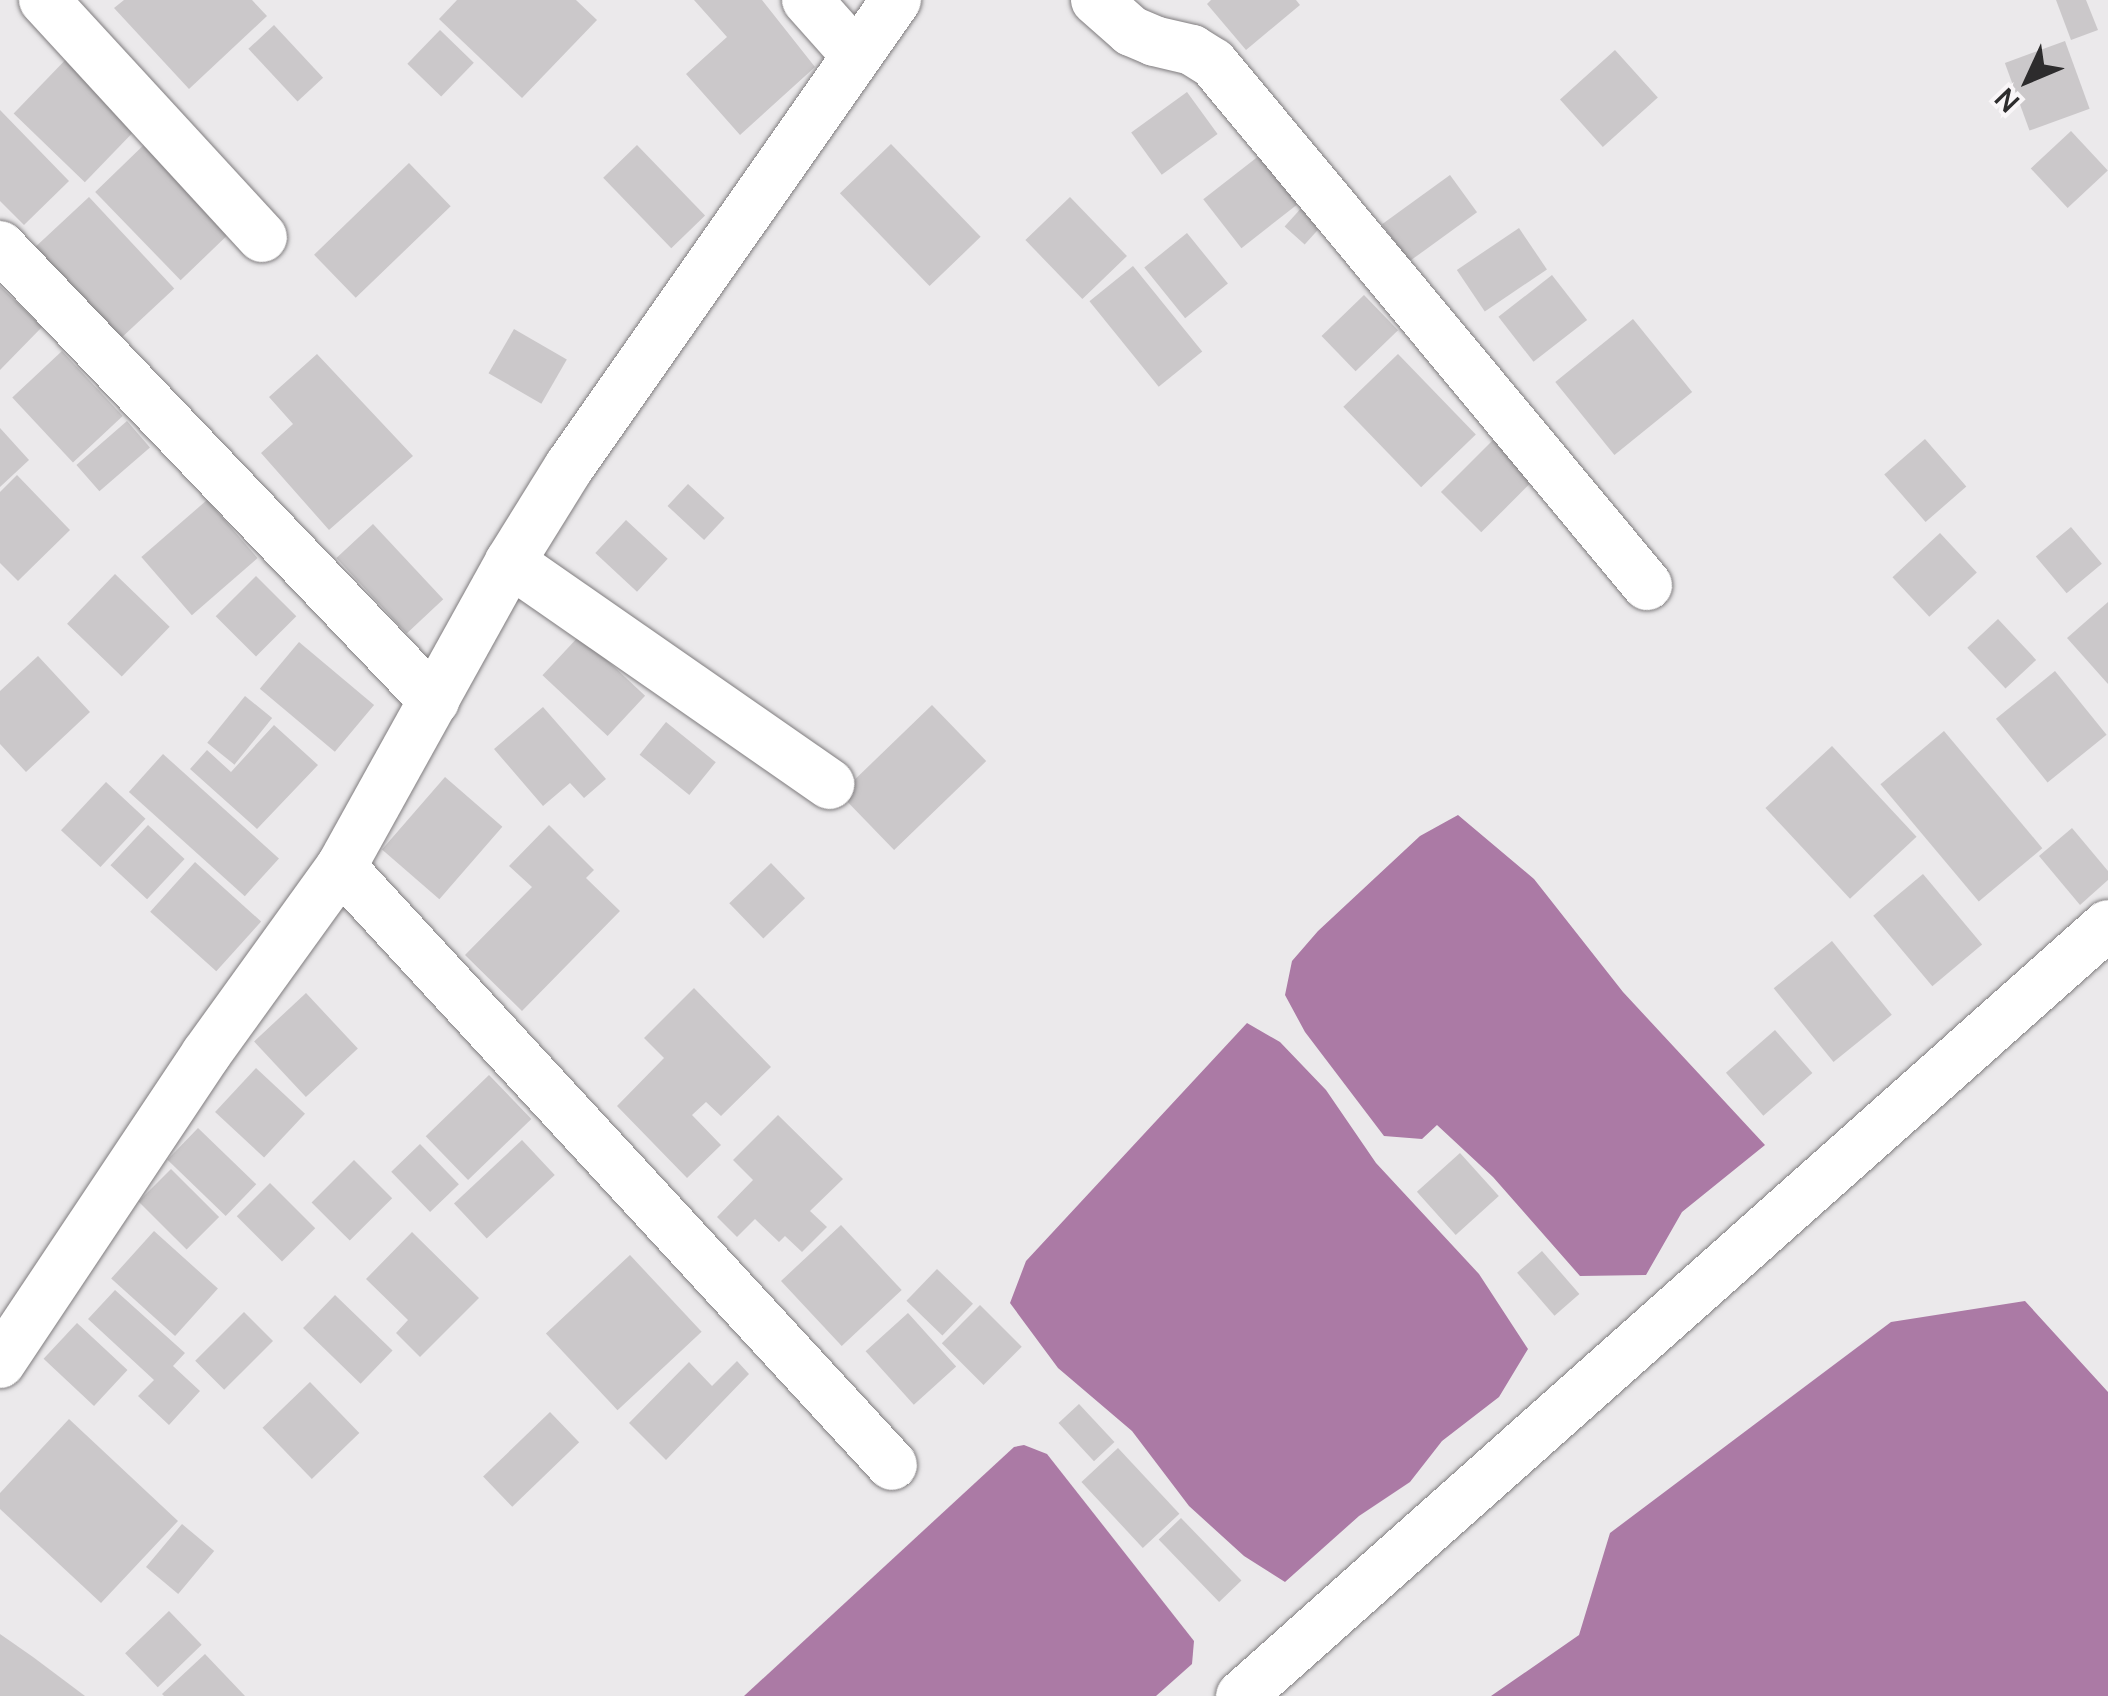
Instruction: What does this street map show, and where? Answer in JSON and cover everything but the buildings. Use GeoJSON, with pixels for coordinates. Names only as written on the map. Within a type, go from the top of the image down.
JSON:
{"type":"FeatureCollection","features":[{"type":"Feature","properties":{"kind":"street"},"geometry":{"type":"LineString","coordinates":[[44,0],[262,237]]}},
{"type":"Feature","properties":{"kind":"street"},"geometry":{"type":"LineString","coordinates":[[806,0],[856,54]]}},
{"type":"Feature","properties":{"kind":"street"},"geometry":{"type":"LineString","coordinates":[[0,1364],[206,1054],[341,868],[510,562],[569,467],[896,0]]}},
{"type":"Feature","properties":{"kind":"street"},"geometry":{"type":"LineString","coordinates":[[1096,0],[1131,31],[1154,42],[1192,50],[1213,63],[1646,585]]}},
{"type":"Feature","properties":{"kind":"street"},"geometry":{"type":"LineString","coordinates":[[0,246],[434,701]]}},
{"type":"Feature","properties":{"kind":"street"},"geometry":{"type":"LineString","coordinates":[[510,562],[830,784]]}},
{"type":"Feature","properties":{"kind":"street"},"geometry":{"type":"LineString","coordinates":[[341,868],[892,1465]]}},
{"type":"Feature","properties":{"kind":"street"},"geometry":{"type":"LineString","coordinates":[[1240,1696],[2108,925]]}},
{"type":"Feature","properties":{"kind":"shaded area"},"geometry":{"type":"Polygon","coordinates":[[[1458,815],[1534,879],[1623,992],[1765,1145],[1682,1212],[1646,1275],[1580,1276],[1493,1177],[1437,1125],[1422,1139],[1384,1136],[1305,1032],[1285,995],[1292,961],[1318,931],[1420,836],[1458,815]]]}},
{"type":"Feature","properties":{"kind":"shaded area"},"geometry":{"type":"Polygon","coordinates":[[[1247,1023],[1280,1042],[1326,1090],[1376,1163],[1479,1274],[1528,1349],[1499,1397],[1442,1441],[1410,1482],[1359,1516],[1285,1582],[1244,1556],[1189,1506],[1132,1431],[1058,1368],[1010,1303],[1026,1261],[1247,1023]]]}},
{"type":"Feature","properties":{"kind":"shaded area"},"geometry":{"type":"Polygon","coordinates":[[[2025,1301],[2108,1392],[2108,1696],[1491,1696],[1579,1635],[1610,1533],[1891,1322],[2025,1301]]]}},
{"type":"Feature","properties":{"kind":"shaded area"},"geometry":{"type":"Polygon","coordinates":[[[1024,1445],[1047,1454],[1194,1641],[1192,1664],[1156,1696],[744,1696],[1014,1447],[1024,1445]]]}}]}
